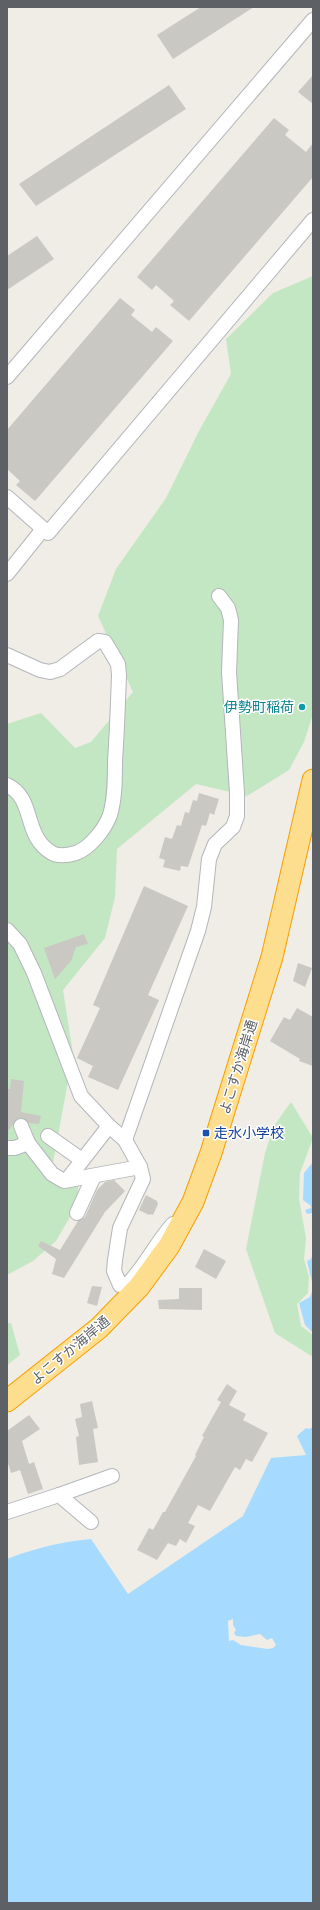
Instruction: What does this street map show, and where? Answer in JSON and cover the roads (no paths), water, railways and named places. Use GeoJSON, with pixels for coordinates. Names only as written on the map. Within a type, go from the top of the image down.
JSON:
{"type":"FeatureCollection","features":[{"type":"Feature","properties":{"kind":"highway","name":"よこすか海岸通"},"geometry":{"type":"LineString","coordinates":[[7,1401],[99,1328],[139,1287],[169,1246],[193,1202],[211,1153],[272,957],[313,780]]}},
{"type":"Feature","properties":{"kind":"street"},"geometry":{"type":"LineString","coordinates":[[7,377],[313,20]]}},
{"type":"Feature","properties":{"kind":"street"},"geometry":{"type":"LineString","coordinates":[[7,497],[48,533],[313,220]]}},
{"type":"Feature","properties":{"kind":"street"},"geometry":{"type":"LineString","coordinates":[[7,574],[43,529]]}},
{"type":"Feature","properties":{"kind":"street"},"geometry":{"type":"LineString","coordinates":[[125,1140],[198,931],[204,907],[209,859],[215,844],[233,827],[237,816],[237,793],[229,672],[231,620],[228,608],[219,596]]}},
{"type":"Feature","properties":{"kind":"street"},"geometry":{"type":"LineString","coordinates":[[7,655],[40,670],[50,672],[60,669],[98,641],[105,642],[118,664],[119,675],[114,784],[110,816],[92,842],[78,852],[67,856],[54,854],[39,843],[33,833],[24,802],[17,791],[7,785]]}},
{"type":"Feature","properties":{"kind":"street"},"geometry":{"type":"LineString","coordinates":[[7,930],[20,944],[34,974],[81,1096],[109,1126],[125,1140],[140,1167],[143,1179],[120,1228],[114,1271],[120,1286],[127,1285],[133,1279],[153,1249],[193,1202]]}},
{"type":"Feature","properties":{"kind":"street"},"geometry":{"type":"LineString","coordinates":[[21,1126],[28,1143],[52,1174],[64,1181],[140,1167]]}},
{"type":"Feature","properties":{"kind":"street"},"geometry":{"type":"LineString","coordinates":[[67,1180],[109,1126]]}},
{"type":"Feature","properties":{"kind":"street"},"geometry":{"type":"LineString","coordinates":[[48,1136],[82,1160]]}},
{"type":"Feature","properties":{"kind":"street"},"geometry":{"type":"LineString","coordinates":[[7,1148],[15,1148],[28,1143]]}},
{"type":"Feature","properties":{"kind":"street"},"geometry":{"type":"LineString","coordinates":[[77,1213],[94,1176]]}},
{"type":"Feature","properties":{"kind":"street"},"geometry":{"type":"LineString","coordinates":[[7,1512],[112,1476]]}},
{"type":"Feature","properties":{"kind":"street"},"geometry":{"type":"LineString","coordinates":[[59,1495],[91,1522]]}},
{"type":"Feature","properties":{"kind":"water"},"geometry":{"type":"Polygon","coordinates":[[[313,1162],[313,1213],[307,1214],[305,1210],[311,1208],[311,1206],[303,1200],[304,1173],[313,1162]]]}},
{"type":"Feature","properties":{"kind":"water"},"geometry":{"type":"Polygon","coordinates":[[[313,1252],[313,1286],[307,1261],[311,1259],[313,1252]]]}},
{"type":"Feature","properties":{"kind":"water"},"geometry":{"type":"Polygon","coordinates":[[[313,1289],[313,1333],[305,1325],[299,1303],[310,1297],[313,1289]]]}},
{"type":"Feature","properties":{"kind":"water"},"geometry":{"type":"Polygon","coordinates":[[[313,1427],[313,1903],[7,1903],[7,1559],[48,1546],[91,1539],[128,1594],[243,1516],[271,1458],[306,1455],[297,1436],[306,1428],[309,1429],[313,1427]],[[233,1619],[228,1621],[229,1641],[233,1640],[241,1645],[268,1649],[273,1648],[276,1645],[272,1638],[267,1640],[260,1634],[246,1637],[236,1636],[234,1633],[236,1630],[233,1625],[233,1619]]]}},
{"type":"Feature","properties":{"kind":"place","name":"伊勢町稲荷"},"geometry":{"type":"Point","coordinates":[302,707]}},
{"type":"Feature","properties":{"kind":"place","name":"走水小学校"},"geometry":{"type":"Point","coordinates":[206,1133]}}]}
